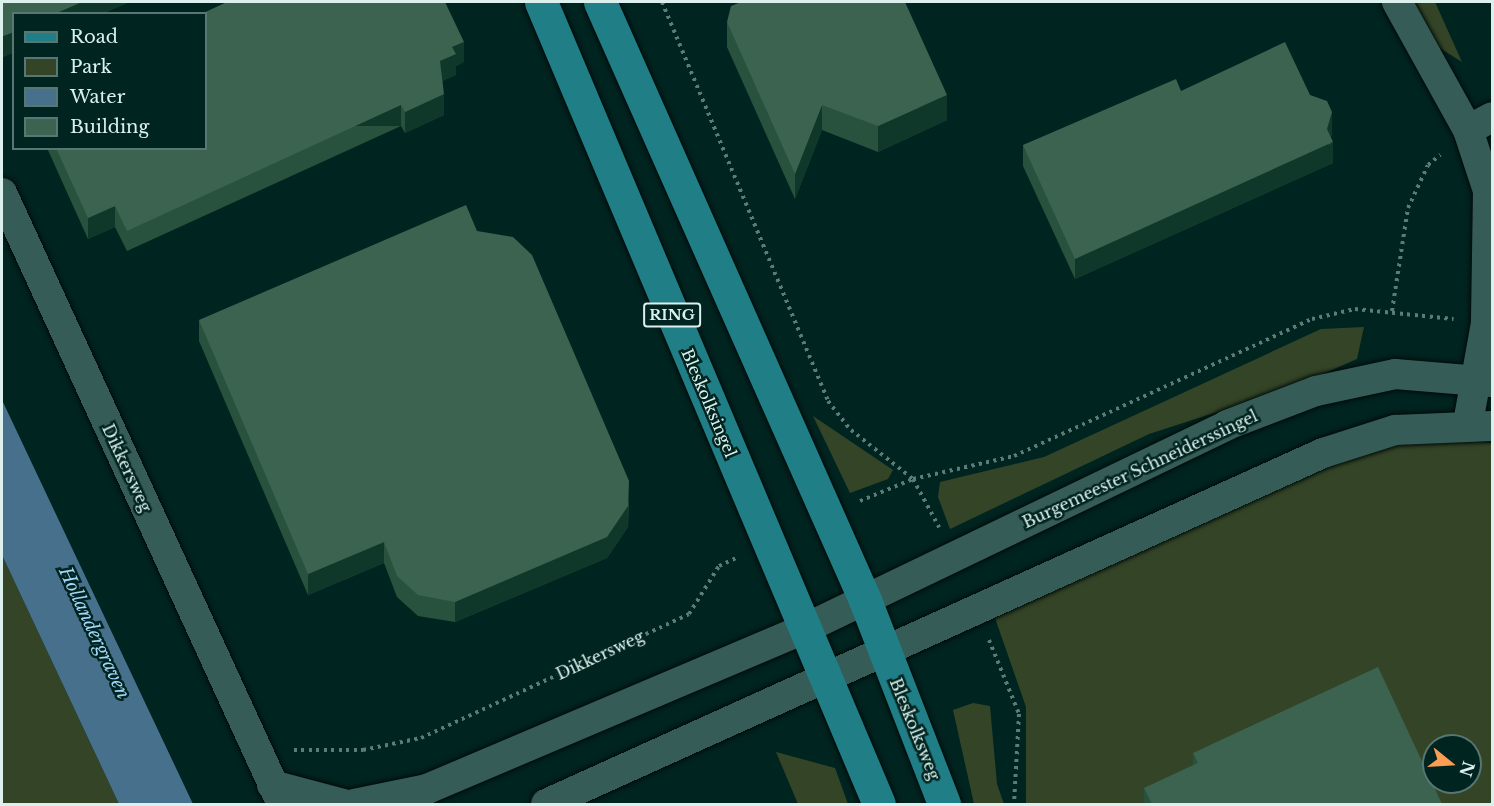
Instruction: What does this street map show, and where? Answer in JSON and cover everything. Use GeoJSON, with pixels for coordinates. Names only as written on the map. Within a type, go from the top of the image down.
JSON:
{"type":"FeatureCollection","features":[{"type":"Feature","properties":{"kind":"main road","name":"Bleskolksingel"},"geometry":{"type":"LineString","coordinates":[[541,2],[879,804]]}},
{"type":"Feature","properties":{"kind":"main road"},"geometry":{"type":"LineString","coordinates":[[600,2],[865,600],[885,654]]}},
{"type":"Feature","properties":{"kind":"main road","name":"Bleskolksweg"},"geometry":{"type":"LineString","coordinates":[[885,654],[944,804]]}},
{"type":"Feature","properties":{"kind":"street"},"geometry":{"type":"LineString","coordinates":[[546,804],[828,681],[1323,453],[1395,430],[1480,424],[1486,323],[1488,191],[1480,124],[1397,2]]}},
{"type":"Feature","properties":{"kind":"street","name":"Dikkersweg"},"geometry":{"type":"LineString","coordinates":[[2,193],[277,795],[344,804]]}},
{"type":"Feature","properties":{"kind":"street","name":"Burgemeester Schneiderssingel"},"geometry":{"type":"LineString","coordinates":[[804,629],[1227,425],[1316,391],[1395,374],[1484,380]]}},
{"type":"Feature","properties":{"kind":"street"},"geometry":{"type":"LineString","coordinates":[[354,804],[427,789],[804,629]]}},
{"type":"Feature","properties":{"kind":"path"},"geometry":{"type":"LineString","coordinates":[[662,2],[828,401],[851,430],[913,479]]}},
{"type":"Feature","properties":{"kind":"path"},"geometry":{"type":"LineString","coordinates":[[1392,311],[1408,208],[1428,165],[1480,124]]}},
{"type":"Feature","properties":{"kind":"path"},"geometry":{"type":"LineString","coordinates":[[827,517],[913,479],[1014,456],[1312,320],[1355,309],[1392,311],[1486,323]]}},
{"type":"Feature","properties":{"kind":"path","name":"Dikkersweg"},"geometry":{"type":"LineString","coordinates":[[253,744],[305,752],[363,750],[421,738],[689,614],[719,566],[768,544]]}},
{"type":"Feature","properties":{"kind":"green space"},"geometry":{"type":"Polygon","coordinates":[[[1405,2],[1435,2],[1462,62],[1435,45],[1405,2]]]}},
{"type":"Feature","properties":{"kind":"green space"},"geometry":{"type":"Polygon","coordinates":[[[1364,327],[1357,359],[1288,389],[1149,434],[950,529],[938,497],[940,482],[1044,457],[1321,329],[1364,327]]]}},
{"type":"Feature","properties":{"kind":"green space"},"geometry":{"type":"Polygon","coordinates":[[[813,416],[893,470],[888,479],[850,493],[813,416]]]}},
{"type":"Feature","properties":{"kind":"green space"},"geometry":{"type":"Polygon","coordinates":[[[1443,438],[1492,443],[1492,804],[1026,804],[1026,707],[995,618],[1323,466],[1376,447],[1443,438]]]}},
{"type":"Feature","properties":{"kind":"green space"},"geometry":{"type":"Polygon","coordinates":[[[2,555],[119,804],[2,804],[2,555]]]}},
{"type":"Feature","properties":{"kind":"green space"},"geometry":{"type":"Polygon","coordinates":[[[973,703],[990,706],[997,784],[1004,804],[974,804],[953,710],[973,703]]]}},
{"type":"Feature","properties":{"kind":"green space"},"geometry":{"type":"Polygon","coordinates":[[[776,752],[835,768],[848,804],[798,804],[776,752]]]}},
{"type":"Feature","properties":{"kind":"water","name":"Hollandergraven"},"geometry":{"type":"Polygon","coordinates":[[[2,400],[193,804],[119,804],[2,555],[2,400]]]}},
{"type":"Feature","properties":{"kind":"building"},"geometry":{"type":"Polygon","coordinates":[[[2,2],[82,2],[59,12],[12,12],[12,33],[3,36],[2,2]]]}},
{"type":"Feature","properties":{"kind":"building"},"geometry":{"type":"Polygon","coordinates":[[[227,2],[445,2],[464,42],[452,47],[456,54],[440,61],[444,94],[405,112],[401,105],[127,231],[115,206],[88,218],[57,150],[207,150],[205,12],[227,2]]]}},
{"type":"Feature","properties":{"kind":"building"},"geometry":{"type":"Polygon","coordinates":[[[741,2],[905,2],[947,95],[878,126],[822,105],[795,174],[727,22],[731,6],[741,2]]]}},
{"type":"Feature","properties":{"kind":"building"},"geometry":{"type":"Polygon","coordinates":[[[1285,42],[1310,95],[1327,101],[1332,112],[1327,129],[1333,142],[1075,259],[1023,145],[1176,79],[1181,91],[1285,42]]]}},
{"type":"Feature","properties":{"kind":"building"},"geometry":{"type":"Polygon","coordinates":[[[466,205],[477,231],[513,237],[532,255],[629,481],[628,506],[607,537],[455,602],[418,595],[397,576],[384,542],[308,574],[199,320],[466,205]]]}},
{"type":"Feature","properties":{"kind":"building"},"geometry":{"type":"Polygon","coordinates":[[[1378,667],[1422,761],[1422,794],[1437,794],[1442,804],[1152,804],[1144,788],[1198,763],[1193,753],[1378,667]]]}}]}
